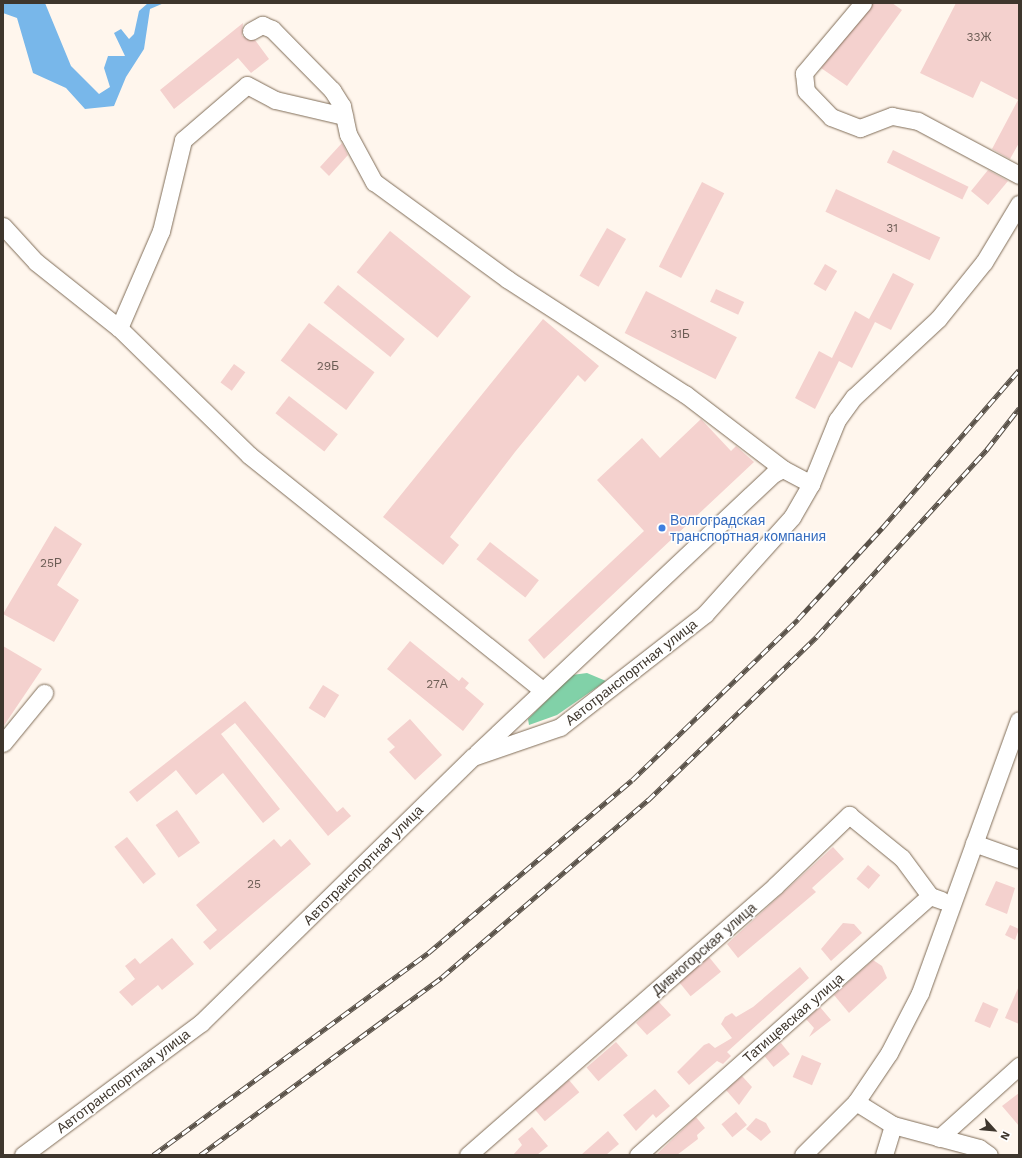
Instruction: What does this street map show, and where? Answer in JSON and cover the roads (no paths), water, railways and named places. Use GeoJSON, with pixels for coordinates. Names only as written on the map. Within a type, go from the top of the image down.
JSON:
{"type":"FeatureCollection","features":[{"type":"Feature","properties":{"kind":"street"},"geometry":{"type":"LineString","coordinates":[[863,3],[804,72],[806,91],[831,117],[860,128],[892,116],[918,121],[1019,175]]}},
{"type":"Feature","properties":{"kind":"street"},"geometry":{"type":"LineString","coordinates":[[251,31],[262,25],[272,29],[332,90],[344,116],[348,134],[374,182],[507,279],[685,394],[783,469],[811,484]]}},
{"type":"Feature","properties":{"kind":"street"},"geometry":{"type":"LineString","coordinates":[[119,328],[161,231],[183,140],[247,85],[275,100],[344,116]]}},
{"type":"Feature","properties":{"kind":"street","name":"Автотранспортная улица"},"geometry":{"type":"LineString","coordinates":[[23,1155],[200,1023],[473,757],[560,727],[706,614],[792,517],[811,484],[837,420],[854,397],[938,319],[984,262],[1019,204]]}},
{"type":"Feature","properties":{"kind":"street"},"geometry":{"type":"LineString","coordinates":[[3,226],[36,262],[119,328],[249,456],[542,690]]}},
{"type":"Feature","properties":{"kind":"street"},"geometry":{"type":"LineString","coordinates":[[473,757],[542,690],[773,474],[783,469]]}},
{"type":"Feature","properties":{"kind":"street"},"geometry":{"type":"LineString","coordinates":[[3,742],[44,693]]}},
{"type":"Feature","properties":{"kind":"street"},"geometry":{"type":"LineString","coordinates":[[803,1155],[856,1102],[889,1053],[920,993],[1019,720]]}},
{"type":"Feature","properties":{"kind":"street","name":"Дивногорская улица"},"geometry":{"type":"LineString","coordinates":[[468,1155],[775,886],[849,815],[902,858],[930,896]]}},
{"type":"Feature","properties":{"kind":"street"},"geometry":{"type":"LineString","coordinates":[[974,843],[1019,859]]}},
{"type":"Feature","properties":{"kind":"street"},"geometry":{"type":"LineString","coordinates":[[930,896],[952,904]]}},
{"type":"Feature","properties":{"kind":"street","name":"Татищевская улица"},"geometry":{"type":"LineString","coordinates":[[638,1155],[930,896]]}},
{"type":"Feature","properties":{"kind":"street"},"geometry":{"type":"LineString","coordinates":[[939,1138],[1019,1066]]}},
{"type":"Feature","properties":{"kind":"street"},"geometry":{"type":"LineString","coordinates":[[856,1102],[893,1125],[979,1148],[989,1155]]}},
{"type":"Feature","properties":{"kind":"street"},"geometry":{"type":"LineString","coordinates":[[884,1155],[893,1125]]}},
{"type":"Feature","properties":{"kind":"water"},"geometry":{"type":"Polygon","coordinates":[[[3,3],[45,3],[71,66],[99,94],[110,87],[104,68],[108,56],[125,56],[114,33],[121,29],[129,39],[134,34],[139,11],[148,3],[164,3],[150,9],[144,49],[126,77],[114,106],[85,109],[66,88],[33,73],[17,18],[3,13],[3,3]]]}},
{"type":"Feature","properties":{"kind":"railway"},"geometry":{"type":"LineString","coordinates":[[153,1155],[428,953],[632,780],[798,619],[882,528],[1019,370]]}},
{"type":"Feature","properties":{"kind":"railway"},"geometry":{"type":"LineString","coordinates":[[200,1155],[442,977],[648,800],[817,636],[987,449],[1019,408]]}},
{"type":"Feature","properties":{"kind":"place","name":"Волгоградская транспортная компания"},"geometry":{"type":"Point","coordinates":[662,528]}}]}
